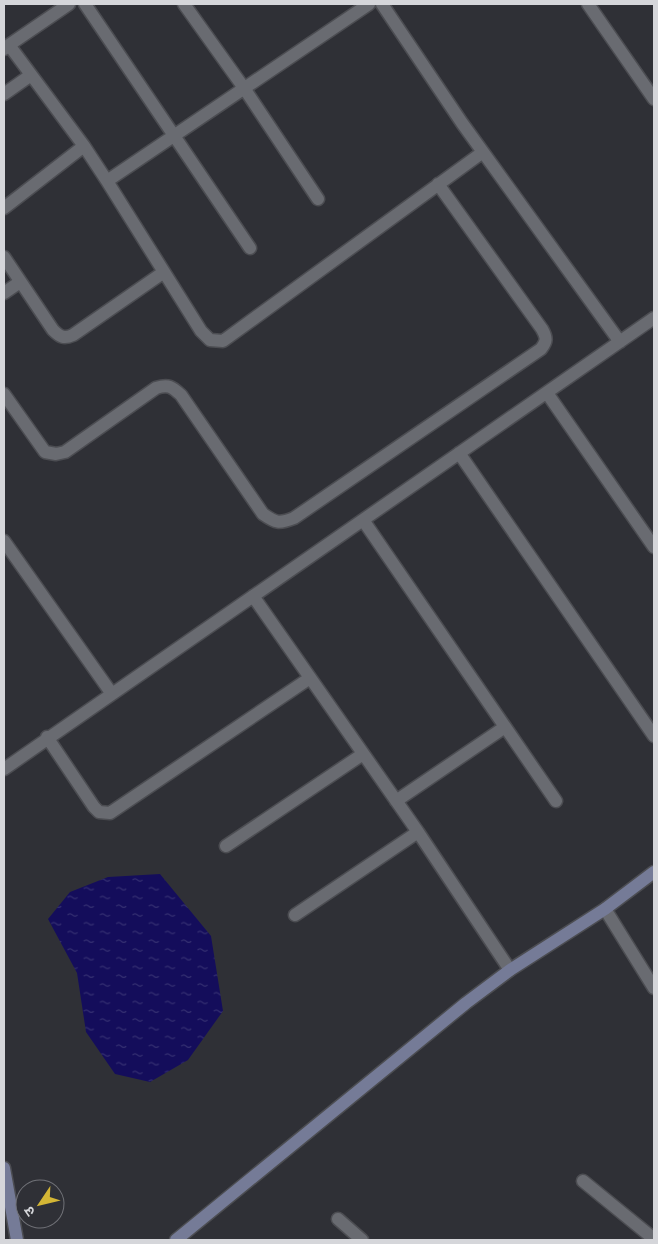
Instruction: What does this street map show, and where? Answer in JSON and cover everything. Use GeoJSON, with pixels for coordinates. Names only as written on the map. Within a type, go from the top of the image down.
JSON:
{"type":"FeatureCollection","features":[{"type":"Feature","properties":{"kind":"street"},"geometry":{"type":"LineString","coordinates":[[70,4],[6,47],[31,74],[84,146],[202,331],[210,340],[223,341],[483,152]]}},
{"type":"Feature","properties":{"kind":"street"},"geometry":{"type":"LineString","coordinates":[[85,4],[250,248]]}},
{"type":"Feature","properties":{"kind":"street"},"geometry":{"type":"LineString","coordinates":[[184,4],[244,88],[318,199]]}},
{"type":"Feature","properties":{"kind":"street"},"geometry":{"type":"LineString","coordinates":[[108,181],[369,4]]}},
{"type":"Feature","properties":{"kind":"street"},"geometry":{"type":"LineString","coordinates":[[382,4],[483,152],[620,342]]}},
{"type":"Feature","properties":{"kind":"street"},"geometry":{"type":"LineString","coordinates":[[588,4],[654,99]]}},
{"type":"Feature","properties":{"kind":"street"},"geometry":{"type":"LineString","coordinates":[[4,94],[31,74]]}},
{"type":"Feature","properties":{"kind":"street"},"geometry":{"type":"LineString","coordinates":[[4,208],[84,146]]}},
{"type":"Feature","properties":{"kind":"street"},"geometry":{"type":"LineString","coordinates":[[4,394],[45,452],[56,454],[65,452],[156,388],[164,385],[173,388],[181,395],[263,514],[273,522],[284,522],[294,518],[541,349],[546,343],[547,337],[542,329],[438,184]]}},
{"type":"Feature","properties":{"kind":"street"},"geometry":{"type":"LineString","coordinates":[[4,257],[53,330],[59,336],[66,338],[164,272]]}},
{"type":"Feature","properties":{"kind":"street"},"geometry":{"type":"LineString","coordinates":[[4,293],[20,282]]}},
{"type":"Feature","properties":{"kind":"street"},"geometry":{"type":"LineString","coordinates":[[4,768],[654,319]]}},
{"type":"Feature","properties":{"kind":"street"},"geometry":{"type":"LineString","coordinates":[[547,393],[654,547]]}},
{"type":"Feature","properties":{"kind":"street"},"geometry":{"type":"LineString","coordinates":[[459,453],[654,736]]}},
{"type":"Feature","properties":{"kind":"street"},"geometry":{"type":"LineString","coordinates":[[363,520],[556,801]]}},
{"type":"Feature","properties":{"kind":"street"},"geometry":{"type":"LineString","coordinates":[[4,541],[112,694]]}},
{"type":"Feature","properties":{"kind":"street"},"geometry":{"type":"LineString","coordinates":[[254,596],[418,832],[510,970]]}},
{"type":"Feature","properties":{"kind":"street"},"geometry":{"type":"LineString","coordinates":[[47,737],[94,807],[99,812],[110,813],[310,678]]}},
{"type":"Feature","properties":{"kind":"street"},"geometry":{"type":"LineString","coordinates":[[396,801],[505,727]]}},
{"type":"Feature","properties":{"kind":"street"},"geometry":{"type":"LineString","coordinates":[[226,846],[363,754]]}},
{"type":"Feature","properties":{"kind":"street"},"geometry":{"type":"LineString","coordinates":[[295,915],[418,832]]}},
{"type":"Feature","properties":{"kind":"street"},"geometry":{"type":"LineString","coordinates":[[176,1240],[466,1003],[510,970],[604,909],[654,872]]}},
{"type":"Feature","properties":{"kind":"street"},"geometry":{"type":"LineString","coordinates":[[604,909],[654,988]]}},
{"type":"Feature","properties":{"kind":"street"},"geometry":{"type":"LineString","coordinates":[[4,1168],[17,1240]]}},
{"type":"Feature","properties":{"kind":"street"},"geometry":{"type":"LineString","coordinates":[[583,1181],[654,1239]]}},
{"type":"Feature","properties":{"kind":"street"},"geometry":{"type":"LineString","coordinates":[[338,1219],[362,1240]]}},
{"type":"Feature","properties":{"kind":"water"},"geometry":{"type":"Polygon","coordinates":[[[160,874],[211,936],[223,1011],[188,1060],[150,1082],[115,1074],[86,1032],[77,973],[48,919],[70,892],[108,877],[160,874]]]}}]}
